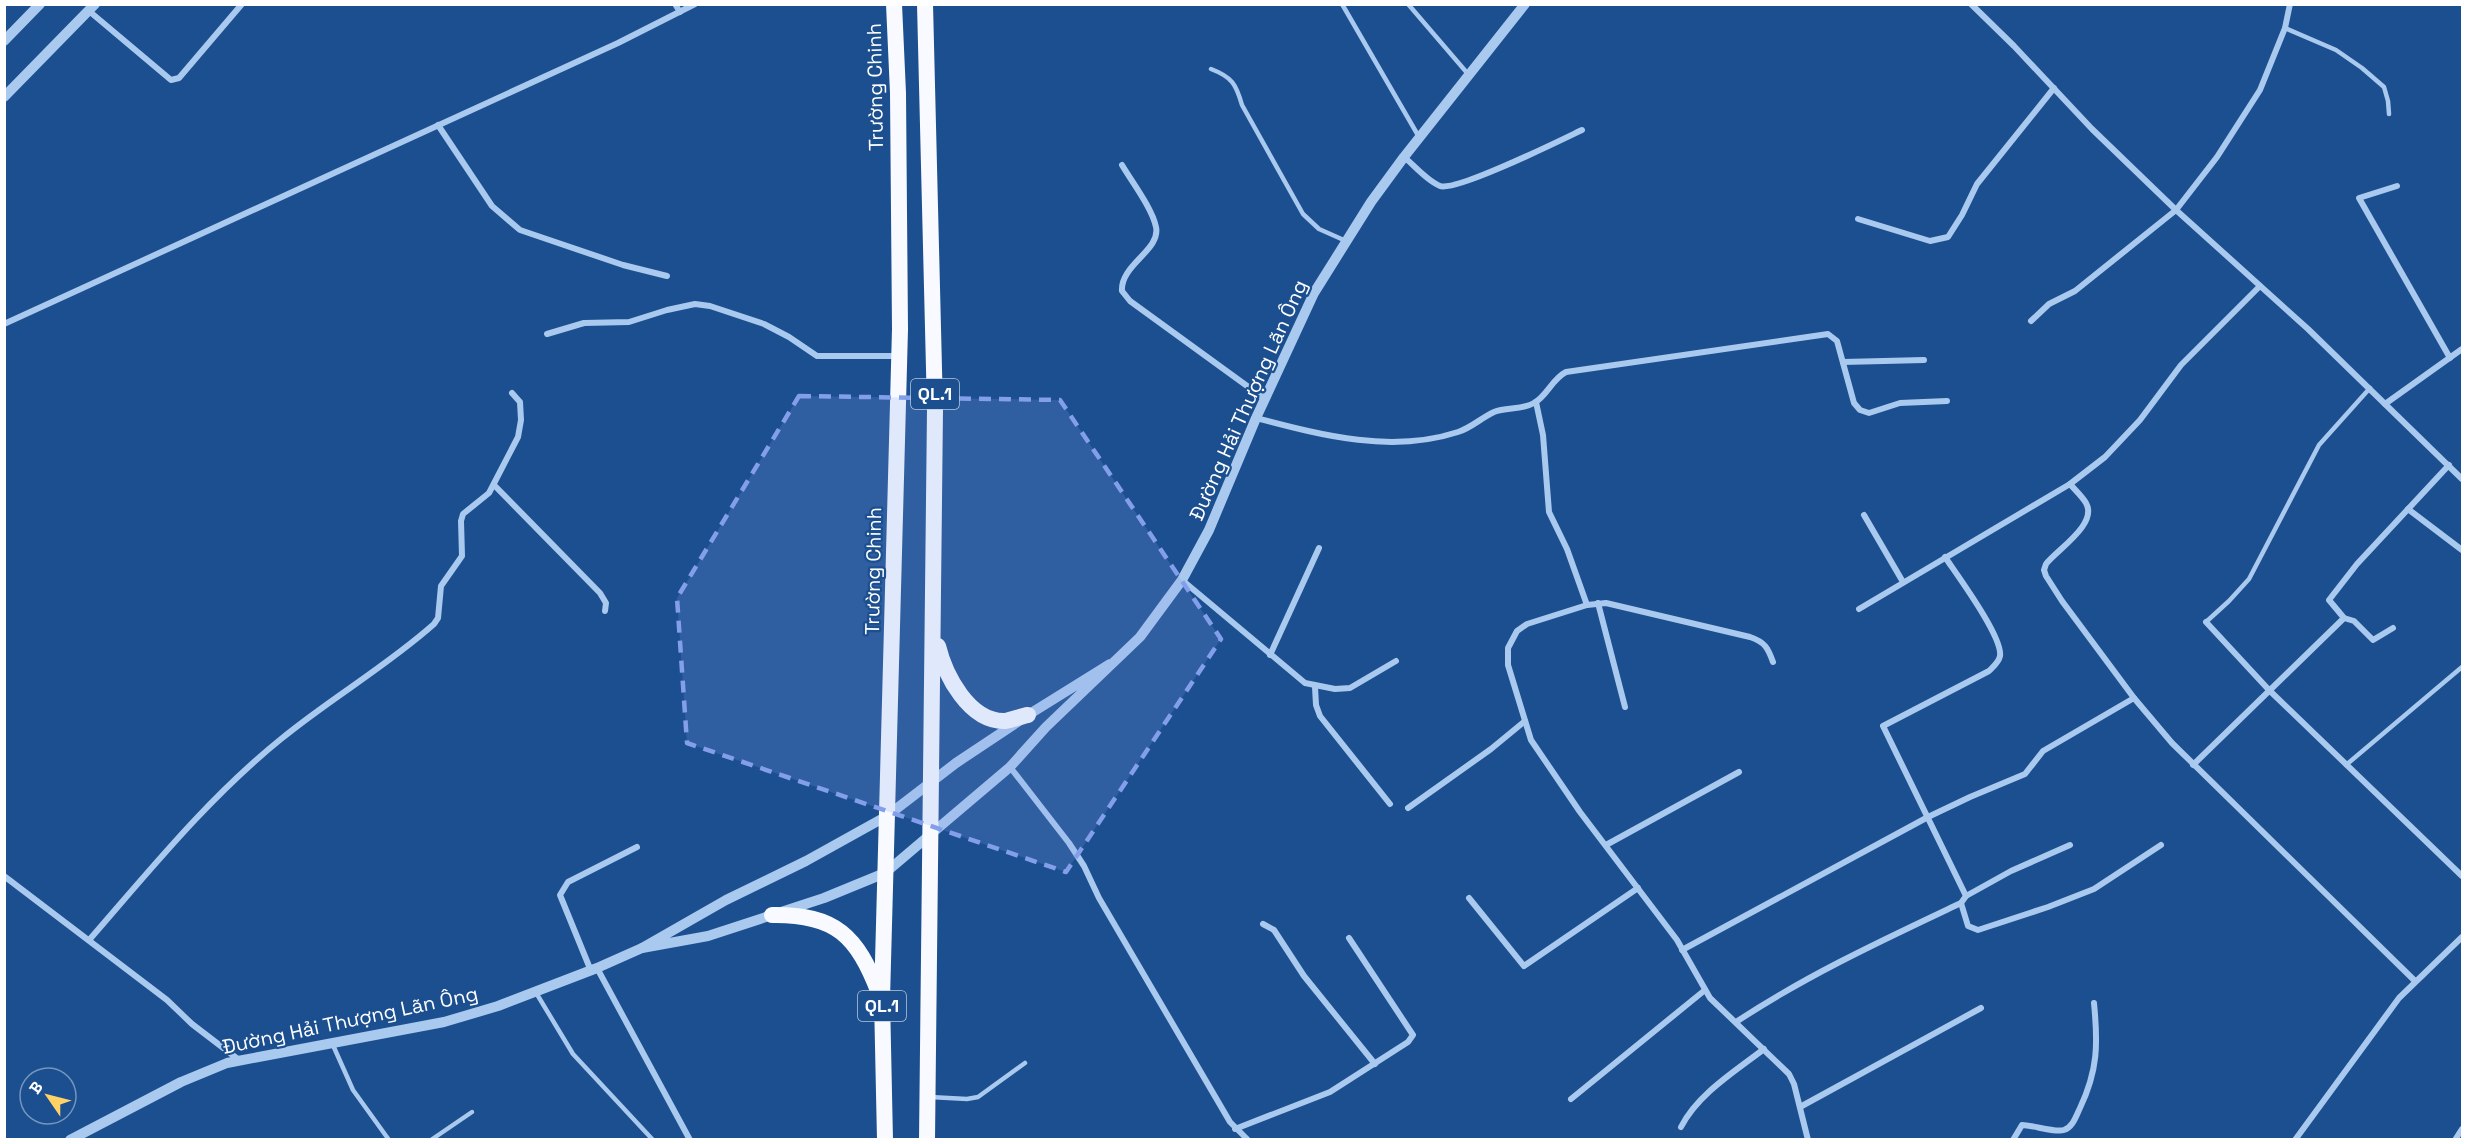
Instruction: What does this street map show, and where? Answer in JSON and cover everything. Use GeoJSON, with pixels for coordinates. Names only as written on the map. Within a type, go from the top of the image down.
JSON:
{"type":"FeatureCollection","features":[{"type":"Feature","properties":{"kind":"highway","name":"Trường Chinh"},"geometry":{"type":"LineString","coordinates":[[885,1140],[882,999],[899,356],[898,93],[894,4]]}},
{"type":"Feature","properties":{"kind":"highway","name":"QL.1"},"geometry":{"type":"LineString","coordinates":[[925,4],[935,409],[927,1140]]}},
{"type":"Feature","properties":{"kind":"highway"},"geometry":{"type":"LineString","coordinates":[[933,620],[942,665],[955,688],[972,707],[992,718],[1006,721],[1028,715]]}},
{"type":"Feature","properties":{"kind":"highway"},"geometry":{"type":"LineString","coordinates":[[772,915],[815,918],[852,941],[864,957],[882,999]]}},
{"type":"Feature","properties":{"kind":"street"},"geometry":{"type":"LineString","coordinates":[[4,42],[40,4]]}},
{"type":"Feature","properties":{"kind":"street"},"geometry":{"type":"LineString","coordinates":[[4,97],[92,8],[171,81],[179,78],[242,4]]}},
{"type":"Feature","properties":{"kind":"street"},"geometry":{"type":"LineString","coordinates":[[675,4],[680,12]]}},
{"type":"Feature","properties":{"kind":"street"},"geometry":{"type":"LineString","coordinates":[[4,324],[438,125],[695,4]]}},
{"type":"Feature","properties":{"kind":"street","name":"Đường Hải Thượng Lãn Ông"},"geometry":{"type":"LineString","coordinates":[[642,948],[708,936],[824,898],[885,873],[1010,767],[1046,727],[1154,621],[1182,580],[1209,530],[1256,418],[1314,293],[1346,241],[1404,157],[1525,4]]}},
{"type":"Feature","properties":{"kind":"street"},"geometry":{"type":"LineString","coordinates":[[1971,4],[2092,129],[2176,210],[2370,388],[2463,478]]}},
{"type":"Feature","properties":{"kind":"street"},"geometry":{"type":"LineString","coordinates":[[2031,321],[2049,304],[2075,291],[2176,210],[2217,157],[2260,90],[2285,28],[2290,4]]}},
{"type":"Feature","properties":{"kind":"street"},"geometry":{"type":"LineString","coordinates":[[1858,219],[1930,241],[1948,237],[1962,216],[1977,184],[2054,88]]}},
{"type":"Feature","properties":{"kind":"street"},"geometry":{"type":"LineString","coordinates":[[438,125],[492,206],[520,230],[623,265],[667,276]]}},
{"type":"Feature","properties":{"kind":"street"},"geometry":{"type":"LineString","coordinates":[[1404,157],[1438,186],[1446,187],[1486,173],[1582,130]]}},
{"type":"Feature","properties":{"kind":"street"},"geometry":{"type":"LineString","coordinates":[[1122,165],[1154,218],[1157,229],[1152,244],[1124,278],[1122,291],[1130,301],[1265,399]]}},
{"type":"Feature","properties":{"kind":"street"},"geometry":{"type":"LineString","coordinates":[[2397,186],[2359,198],[2450,358]]}},
{"type":"Feature","properties":{"kind":"street"},"geometry":{"type":"LineString","coordinates":[[1859,609],[2070,484],[2105,457],[2140,420],[2181,365],[2260,286]]}},
{"type":"Feature","properties":{"kind":"street"},"geometry":{"type":"LineString","coordinates":[[547,334],[584,323],[629,322],[695,304],[710,306],[764,324],[817,356],[899,356]]}},
{"type":"Feature","properties":{"kind":"street"},"geometry":{"type":"LineString","coordinates":[[1256,418],[1322,435],[1363,441],[1406,441],[1457,433],[1492,413],[1536,402],[1555,380],[1566,372],[1689,356],[1828,334],[1837,341],[1854,403],[1860,410],[1869,413],[1900,403],[1947,401]]}},
{"type":"Feature","properties":{"kind":"street"},"geometry":{"type":"LineString","coordinates":[[2385,404],[2463,349]]}},
{"type":"Feature","properties":{"kind":"street"},"geometry":{"type":"LineString","coordinates":[[1843,362],[1924,360]]}},
{"type":"Feature","properties":{"kind":"street"},"geometry":{"type":"LineString","coordinates":[[90,939],[152,868],[243,772],[299,724],[434,624],[438,618],[441,586],[462,556],[460,521],[463,514],[489,493],[495,485],[518,437],[521,420],[520,402],[512,393]]}},
{"type":"Feature","properties":{"kind":"street"},"geometry":{"type":"LineString","coordinates":[[1536,402],[1543,435],[1549,512],[1567,549],[1587,605]]}},
{"type":"Feature","properties":{"kind":"street"},"geometry":{"type":"LineString","coordinates":[[2393,628],[2373,640],[2354,621],[2344,618],[2329,600],[2357,564],[2449,465]]}},
{"type":"Feature","properties":{"kind":"street"},"geometry":{"type":"LineString","coordinates":[[2070,484],[2086,503],[2088,519],[2082,528],[2049,559],[2044,570],[2062,601],[2134,698],[2193,765],[2415,981]]}},
{"type":"Feature","properties":{"kind":"street"},"geometry":{"type":"LineString","coordinates":[[495,485],[600,593],[606,603],[605,611]]}},
{"type":"Feature","properties":{"kind":"street"},"geometry":{"type":"LineString","coordinates":[[2408,509],[2463,550]]}},
{"type":"Feature","properties":{"kind":"street"},"geometry":{"type":"LineString","coordinates":[[1864,515],[1904,582]]}},
{"type":"Feature","properties":{"kind":"street"},"geometry":{"type":"LineString","coordinates":[[1270,655],[1319,548]]}},
{"type":"Feature","properties":{"kind":"street"},"geometry":{"type":"LineString","coordinates":[[1945,557],[1993,632],[2000,654],[1997,663],[1989,671],[1883,726],[1966,896]]}},
{"type":"Feature","properties":{"kind":"street"},"geometry":{"type":"LineString","coordinates":[[1182,580],[1298,678],[1315,687],[1350,688],[1396,661]]}},
{"type":"Feature","properties":{"kind":"street"},"geometry":{"type":"LineString","coordinates":[[1598,603],[1625,707]]}},
{"type":"Feature","properties":{"kind":"street"},"geometry":{"type":"LineString","coordinates":[[1773,662],[1768,647],[1761,641],[1750,637],[1598,603],[1533,622],[1517,632],[1508,648],[1508,665],[1531,740],[1560,784],[1682,950],[1705,990],[1719,1008],[1789,1074],[1794,1084],[1808,1140]]}},
{"type":"Feature","properties":{"kind":"street"},"geometry":{"type":"LineString","coordinates":[[2193,765],[2344,618]]}},
{"type":"Feature","properties":{"kind":"street"},"geometry":{"type":"LineString","coordinates":[[2206,622],[2269,690],[2463,876]]}},
{"type":"Feature","properties":{"kind":"street","name":"Đường Hải Thượng Lãn Ông"},"geometry":{"type":"LineString","coordinates":[[70,1140],[181,1082],[238,1060],[444,1022],[498,1006],[594,970],[642,948],[726,900],[806,861],[888,816],[956,763],[1110,664]]}},
{"type":"Feature","properties":{"kind":"street"},"geometry":{"type":"LineString","coordinates":[[1315,687],[1316,705],[1320,716],[1390,804]]}},
{"type":"Feature","properties":{"kind":"street"},"geometry":{"type":"LineString","coordinates":[[1682,950],[1928,818],[2025,774],[2043,751],[2134,698]]}},
{"type":"Feature","properties":{"kind":"street"},"geometry":{"type":"LineString","coordinates":[[1408,808],[1491,749],[1525,721]]}},
{"type":"Feature","properties":{"kind":"street"},"geometry":{"type":"LineString","coordinates":[[1010,767],[1083,866],[1126,946],[1235,1129],[1248,1140]]}},
{"type":"Feature","properties":{"kind":"street"},"geometry":{"type":"LineString","coordinates":[[1606,845],[1739,772]]}},
{"type":"Feature","properties":{"kind":"street"},"geometry":{"type":"LineString","coordinates":[[1736,1022],[1764,1004],[1865,949],[1961,903],[1966,896],[2011,871],[2070,844]]}},
{"type":"Feature","properties":{"kind":"street"},"geometry":{"type":"LineString","coordinates":[[1961,903],[1968,926],[1978,930],[2094,889],[2161,845]]}},
{"type":"Feature","properties":{"kind":"street"},"geometry":{"type":"LineString","coordinates":[[637,847],[568,882],[560,895],[594,970],[690,1140]]}},
{"type":"Feature","properties":{"kind":"street"},"geometry":{"type":"LineString","coordinates":[[4,876],[90,939],[238,1060]]}},
{"type":"Feature","properties":{"kind":"street"},"geometry":{"type":"LineString","coordinates":[[1469,898],[1524,966],[1638,888]]}},
{"type":"Feature","properties":{"kind":"street"},"geometry":{"type":"LineString","coordinates":[[1263,924],[1274,930],[1304,976],[1375,1064]]}},
{"type":"Feature","properties":{"kind":"street"},"geometry":{"type":"LineString","coordinates":[[2295,1140],[2383,1018],[2415,981],[2463,937]]}},
{"type":"Feature","properties":{"kind":"street"},"geometry":{"type":"LineString","coordinates":[[1235,1129],[1330,1092],[1408,1042],[1413,1035],[1349,938]]}},
{"type":"Feature","properties":{"kind":"street"},"geometry":{"type":"LineString","coordinates":[[1571,1099],[1705,990]]}},
{"type":"Feature","properties":{"kind":"street"},"geometry":{"type":"LineString","coordinates":[[2013,1140],[2022,1125],[2058,1131],[2065,1130],[2073,1123],[2095,1070],[2098,1044],[2094,1003]]}},
{"type":"Feature","properties":{"kind":"street"},"geometry":{"type":"LineString","coordinates":[[1800,1107],[1981,1008]]}},
{"type":"Feature","properties":{"kind":"street"},"geometry":{"type":"LineString","coordinates":[[1680,1127],[1688,1114],[1707,1094],[1764,1049]]}},
{"type":"Feature","properties":{"kind":"street"},"geometry":{"type":"LineString","coordinates":[[2455,1140],[2463,1129]]}},
{"type":"Feature","properties":{"kind":"lane"},"geometry":{"type":"LineString","coordinates":[[1342,4],[1419,137]]}},
{"type":"Feature","properties":{"kind":"lane"},"geometry":{"type":"LineString","coordinates":[[1408,4],[1468,74]]}},
{"type":"Feature","properties":{"kind":"lane"},"geometry":{"type":"LineString","coordinates":[[2285,28],[2336,50],[2362,68],[2384,87],[2389,114]]}},
{"type":"Feature","properties":{"kind":"lane"},"geometry":{"type":"LineString","coordinates":[[1211,69],[1225,75],[1237,87],[1242,105],[1303,214],[1318,229],[1346,241]]}},
{"type":"Feature","properties":{"kind":"lane"},"geometry":{"type":"LineString","coordinates":[[2206,622],[2229,602],[2249,579],[2298,482],[2319,446],[2370,388]]}},
{"type":"Feature","properties":{"kind":"lane"},"geometry":{"type":"LineString","coordinates":[[2346,765],[2463,667]]}},
{"type":"Feature","properties":{"kind":"lane"},"geometry":{"type":"LineString","coordinates":[[535,991],[573,1054],[653,1140]]}},
{"type":"Feature","properties":{"kind":"lane"},"geometry":{"type":"LineString","coordinates":[[332,1043],[352,1090],[389,1140]]}},
{"type":"Feature","properties":{"kind":"lane"},"geometry":{"type":"LineString","coordinates":[[928,1096],[967,1099],[978,1097],[1026,1063]]}},
{"type":"Feature","properties":{"kind":"lane"},"geometry":{"type":"LineString","coordinates":[[431,1140],[472,1112]]}},
{"type":"Feature","properties":{"kind":"highlighted area"},"geometry":{"type":"Polygon","coordinates":[[[799,396],[1060,400],[1221,639],[1066,872],[687,743],[677,598],[799,396]]]}}]}
